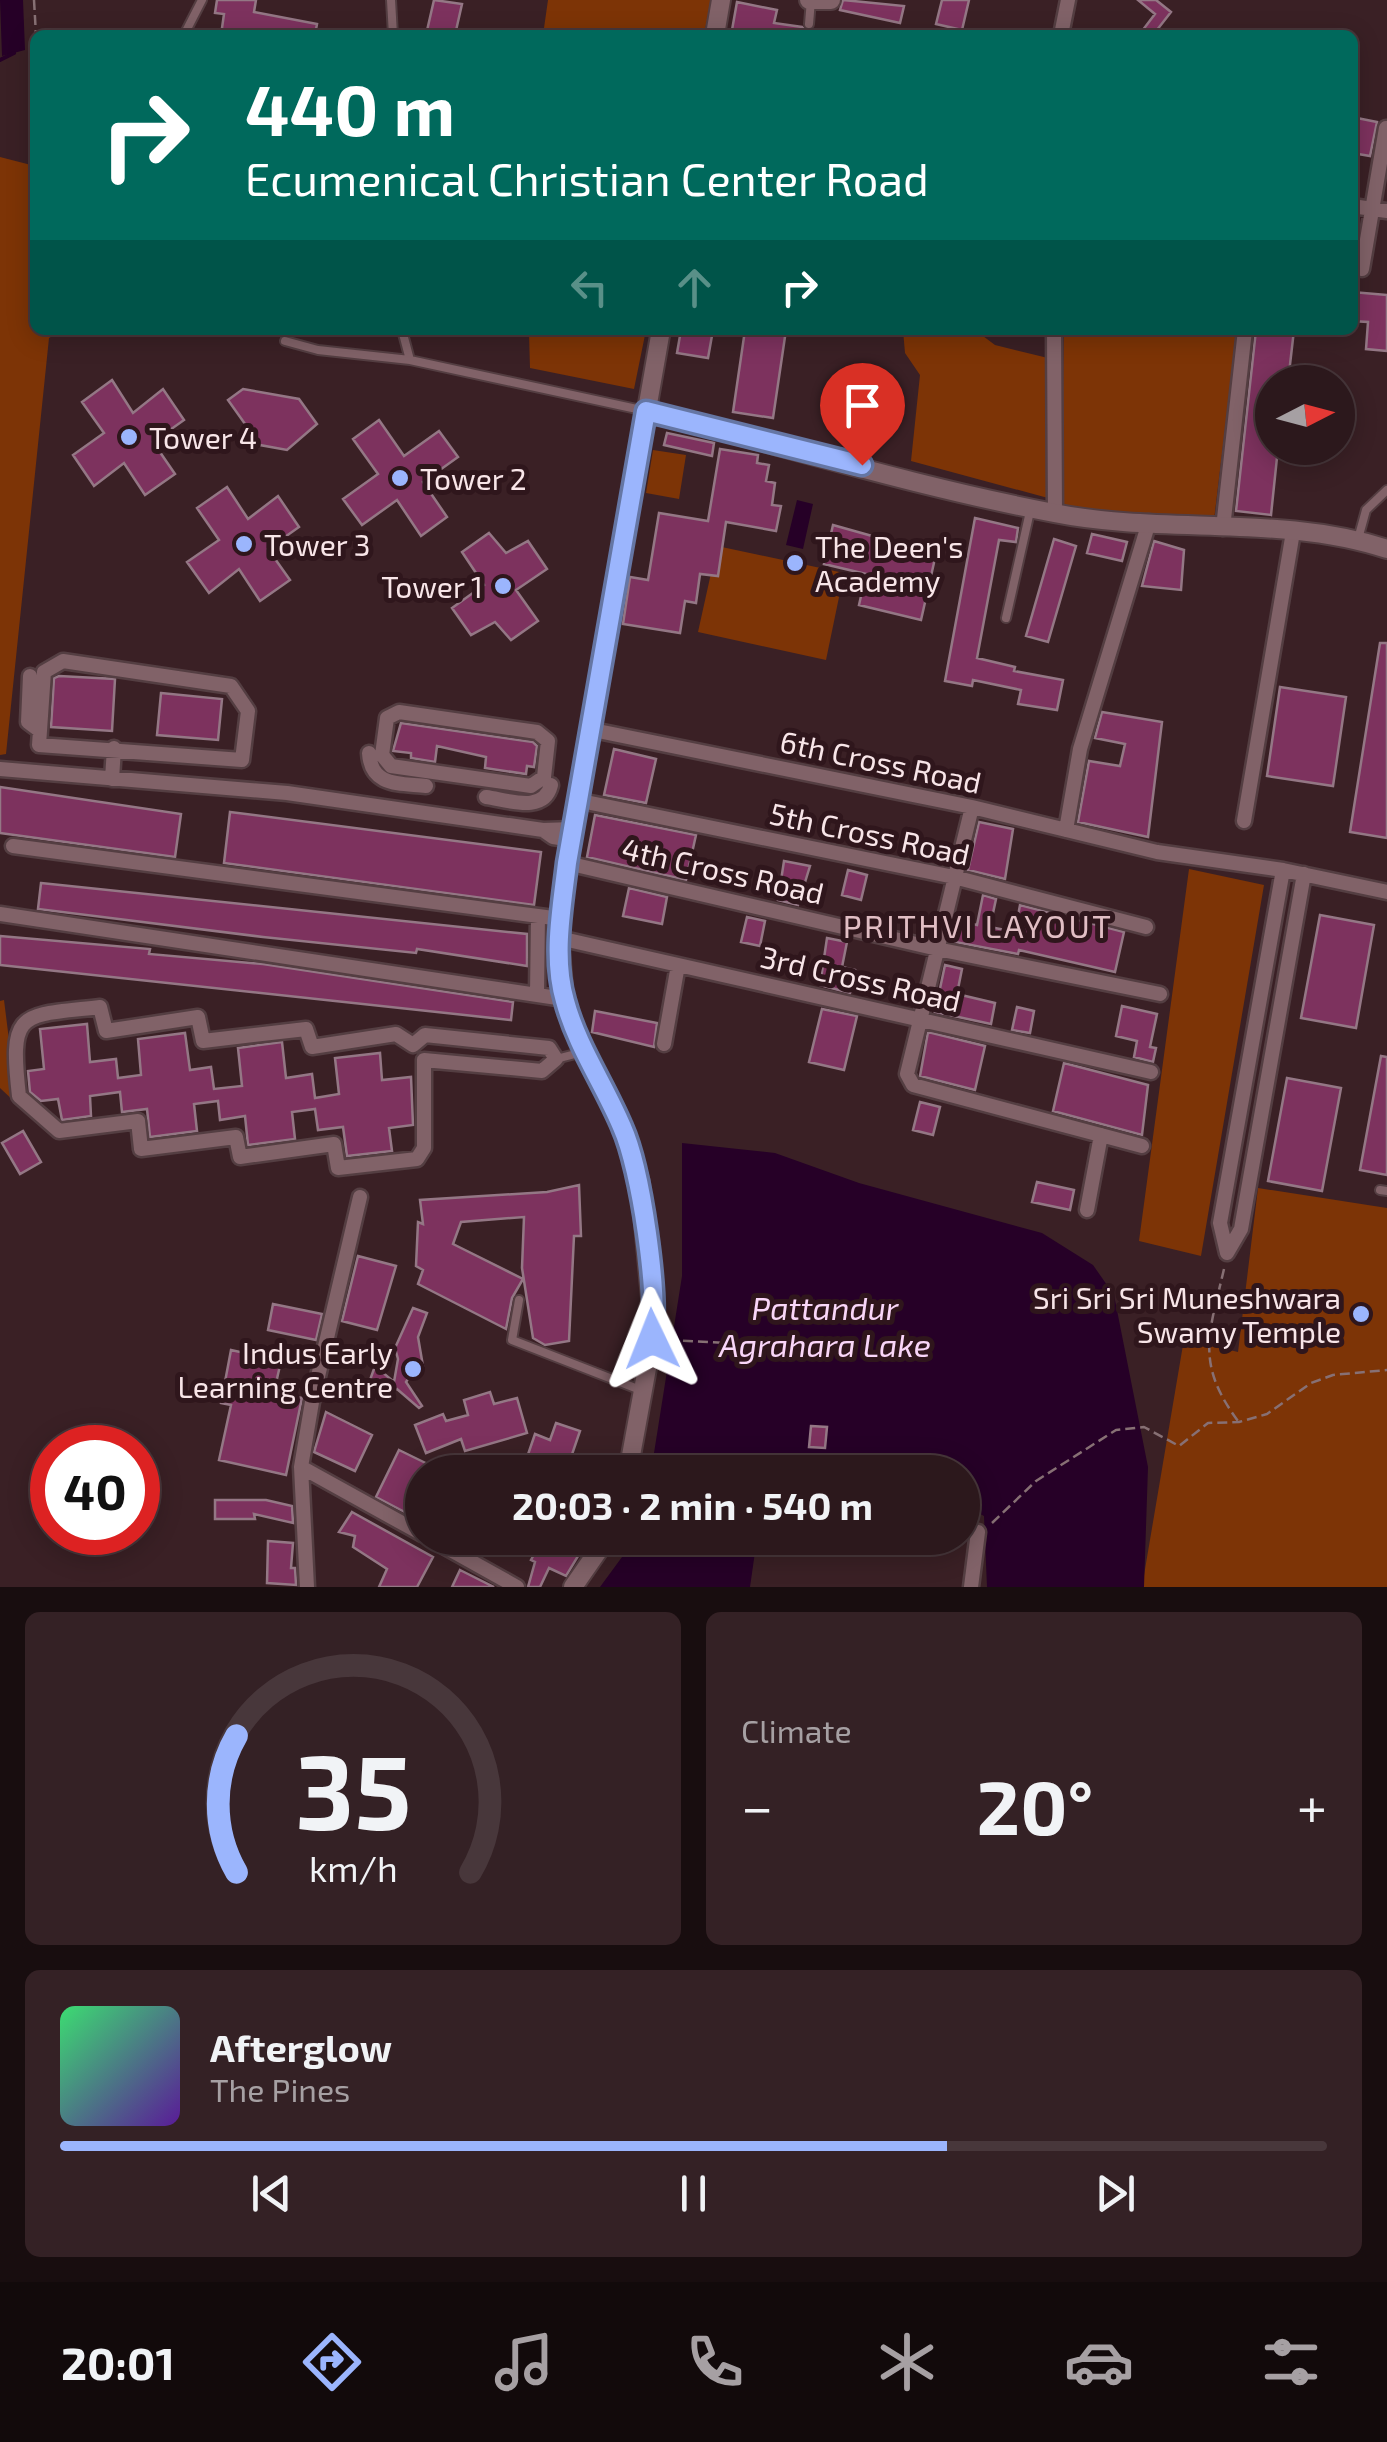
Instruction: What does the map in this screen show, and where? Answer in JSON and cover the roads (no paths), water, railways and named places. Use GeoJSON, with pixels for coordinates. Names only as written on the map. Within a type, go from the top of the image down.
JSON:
{"type":"FeatureCollection","features":[{"type":"Feature","properties":{"kind":"street"},"geometry":{"type":"LineString","coordinates":[[716,30],[721,0]]}},
{"type":"Feature","properties":{"kind":"street"},"geometry":{"type":"LineString","coordinates":[[810,0],[831,0]]}},
{"type":"Feature","properties":{"kind":"street"},"geometry":{"type":"LineString","coordinates":[[1062,30],[1068,0]]}},
{"type":"Feature","properties":{"kind":"street"},"geometry":{"type":"LineString","coordinates":[[1362,269],[1380,210],[1386,128]]}},
{"type":"Feature","properties":{"kind":"street"},"geometry":{"type":"LineString","coordinates":[[631,1455],[652,1339],[640,1182],[622,1124],[583,1052],[564,999],[560,929],[567,863],[581,801],[660,335]]}},
{"type":"Feature","properties":{"kind":"street"},"geometry":{"type":"LineString","coordinates":[[1054,335],[1056,514]]}},
{"type":"Feature","properties":{"kind":"street"},"geometry":{"type":"LineString","coordinates":[[1222,528],[1245,335]]}},
{"type":"Feature","properties":{"kind":"street"},"geometry":{"type":"LineString","coordinates":[[646,411],[1056,514],[1293,532],[1358,539],[1387,549]]}},
{"type":"Feature","properties":{"kind":"street"},"geometry":{"type":"LineString","coordinates":[[1066,830],[1080,749],[1149,522]]}},
{"type":"Feature","properties":{"kind":"street"},"geometry":{"type":"LineString","coordinates":[[1244,821],[1293,532]]}},
{"type":"Feature","properties":{"kind":"street"},"geometry":{"type":"LineString","coordinates":[[242,760],[248,711],[240,692],[231,686],[64,661],[44,672],[39,745],[114,748],[247,762],[253,725]]}},
{"type":"Feature","properties":{"kind":"street"},"geometry":{"type":"LineString","coordinates":[[30,676],[28,722],[40,731]]}},
{"type":"Feature","properties":{"kind":"street"},"geometry":{"type":"LineString","coordinates":[[427,780],[391,766],[382,755],[387,718],[399,712],[419,714],[537,732],[548,742],[544,777],[531,786],[486,789]]}},
{"type":"Feature","properties":{"kind":"street","name":"6th Cross Road"},"geometry":{"type":"LineString","coordinates":[[593,730],[972,807],[1157,852],[1283,870],[1387,892]]}},
{"type":"Feature","properties":{"kind":"street"},"geometry":{"type":"LineString","coordinates":[[112,779],[114,748]]}},
{"type":"Feature","properties":{"kind":"street"},"geometry":{"type":"LineString","coordinates":[[142,751],[142,780]]}},
{"type":"Feature","properties":{"kind":"street"},"geometry":{"type":"LineString","coordinates":[[369,754],[373,772],[385,782],[427,780],[486,789],[536,803],[547,797],[552,785]]}},
{"type":"Feature","properties":{"kind":"street"},"geometry":{"type":"LineString","coordinates":[[0,769],[142,780],[424,812],[572,834]]}},
{"type":"Feature","properties":{"kind":"street"},"geometry":{"type":"LineString","coordinates":[[424,812],[427,780]]}},
{"type":"Feature","properties":{"kind":"street"},"geometry":{"type":"LineString","coordinates":[[483,820],[486,789]]}},
{"type":"Feature","properties":{"kind":"street","name":"5th Cross Road"},"geometry":{"type":"LineString","coordinates":[[581,801],[954,878],[1146,926]]}},
{"type":"Feature","properties":{"kind":"street"},"geometry":{"type":"LineString","coordinates":[[972,807],[907,1074],[913,1086],[1142,1146]]}},
{"type":"Feature","properties":{"kind":"street","name":"3rd Cross Road"},"geometry":{"type":"LineString","coordinates":[[13,846],[538,916],[560,929],[678,965],[1151,1072]]}},
{"type":"Feature","properties":{"kind":"street","name":"4th Cross Road"},"geometry":{"type":"LineString","coordinates":[[567,863],[1160,994]]}},
{"type":"Feature","properties":{"kind":"street"},"geometry":{"type":"LineString","coordinates":[[1283,870],[1220,1223],[1227,1253],[1241,1229],[1304,874]]}},
{"type":"Feature","properties":{"kind":"street"},"geometry":{"type":"LineString","coordinates":[[0,914],[564,999]]}},
{"type":"Feature","properties":{"kind":"street"},"geometry":{"type":"LineString","coordinates":[[536,994],[538,916]]}},
{"type":"Feature","properties":{"kind":"street"},"geometry":{"type":"LineString","coordinates":[[664,1044],[678,965]]}},
{"type":"Feature","properties":{"kind":"street"},"geometry":{"type":"LineString","coordinates":[[100,1007],[106,1031],[198,1017],[203,1041],[306,1029],[312,1047],[396,1034],[413,1046],[425,1035],[549,1048],[556,1059],[542,1071],[424,1060],[424,1148],[417,1159],[338,1168],[334,1144],[240,1157],[236,1137],[141,1150],[138,1121],[59,1131],[19,1096],[13,1046],[20,1026],[32,1015],[100,1007]]}},
{"type":"Feature","properties":{"kind":"street"},"geometry":{"type":"LineString","coordinates":[[1087,1210],[1101,1135]]}},
{"type":"Feature","properties":{"kind":"street"},"geometry":{"type":"LineString","coordinates":[[307,1587],[302,1467],[312,1402],[360,1196]]}},
{"type":"Feature","properties":{"kind":"street"},"geometry":{"type":"LineString","coordinates":[[302,1467],[405,1525]]}},
{"type":"Feature","properties":{"kind":"street"},"geometry":{"type":"LineString","coordinates":[[460,1555],[517,1587]]}},
{"type":"Feature","properties":{"kind":"street"},"geometry":{"type":"LineString","coordinates":[[573,1587],[595,1555]]}},
{"type":"Feature","properties":{"kind":"street"},"geometry":{"type":"LineString","coordinates":[[971,1587],[975,1555]]}},
{"type":"Feature","properties":{"kind":"lane"},"geometry":{"type":"LineString","coordinates":[[187,30],[202,0]]}},
{"type":"Feature","properties":{"kind":"lane"},"geometry":{"type":"LineString","coordinates":[[391,0],[393,30]]}},
{"type":"Feature","properties":{"kind":"lane"},"geometry":{"type":"LineString","coordinates":[[809,24],[810,0]]}},
{"type":"Feature","properties":{"kind":"lane"},"geometry":{"type":"LineString","coordinates":[[403,335],[410,360]]}},
{"type":"Feature","properties":{"kind":"lane"},"geometry":{"type":"LineString","coordinates":[[285,341],[318,350],[410,360],[646,411]]}},
{"type":"Feature","properties":{"kind":"lane"},"geometry":{"type":"LineString","coordinates":[[1358,539],[1366,510],[1387,490]]}},
{"type":"Feature","properties":{"kind":"lane"},"geometry":{"type":"LineString","coordinates":[[1006,618],[1031,507]]}},
{"type":"Feature","properties":{"kind":"lane"},"geometry":{"type":"LineString","coordinates":[[413,1046],[424,1060]]}},
{"type":"Feature","properties":{"kind":"lane"},"geometry":{"type":"LineString","coordinates":[[556,1059],[583,1052]]}},
{"type":"Feature","properties":{"kind":"lane"},"geometry":{"type":"LineString","coordinates":[[519,1300],[512,1340],[642,1391]]}},
{"type":"Feature","properties":{"kind":"water"},"geometry":{"type":"Polygon","coordinates":[[[0,0],[23,0],[25,50],[2,56],[0,0]]]}},
{"type":"Feature","properties":{"kind":"water"},"geometry":{"type":"Polygon","coordinates":[[[797,500],[813,504],[803,549],[786,545],[797,500]]]}},
{"type":"Feature","properties":{"kind":"water","name":"Pattandur Agrahara Lake"},"geometry":{"type":"Polygon","coordinates":[[[682,1143],[775,1153],[859,1183],[1042,1233],[1093,1265],[1114,1295],[1148,1467],[1144,1587],[987,1587],[984,1516],[980,1514],[980,1455],[654,1455],[682,1276],[682,1143]]]}},
{"type":"Feature","properties":{"kind":"water"},"geometry":{"type":"Polygon","coordinates":[[[624,1555],[755,1555],[750,1587],[600,1587],[624,1555]]]}},
{"type":"Feature","properties":{"kind":"waterway"},"geometry":{"type":"LineString","coordinates":[[0,60],[14,53]]}},
{"type":"Feature","properties":{"kind":"place","name":"Tower 4"},"geometry":{"type":"Point","coordinates":[129,437]}},
{"type":"Feature","properties":{"kind":"place","name":"Tower 2"},"geometry":{"type":"Point","coordinates":[400,478]}},
{"type":"Feature","properties":{"kind":"place","name":"Tower 3"},"geometry":{"type":"Point","coordinates":[244,544]}},
{"type":"Feature","properties":{"kind":"place","name":"The Deen's Academy"},"geometry":{"type":"Point","coordinates":[795,563]}},
{"type":"Feature","properties":{"kind":"place","name":"Tower 1"},"geometry":{"type":"Point","coordinates":[503,586]}},
{"type":"Feature","properties":{"kind":"place","name":"Sri Sri Sri Muneshwara Swamy Temple"},"geometry":{"type":"Point","coordinates":[1361,1314]}},
{"type":"Feature","properties":{"kind":"place","name":"Indus Early Learning Centre"},"geometry":{"type":"Point","coordinates":[413,1369]}},
{"type":"Feature","properties":{"kind":"district","name":"PRITHVI LAYOUT"},"geometry":{"type":"Point","coordinates":[978,925]}}]}
